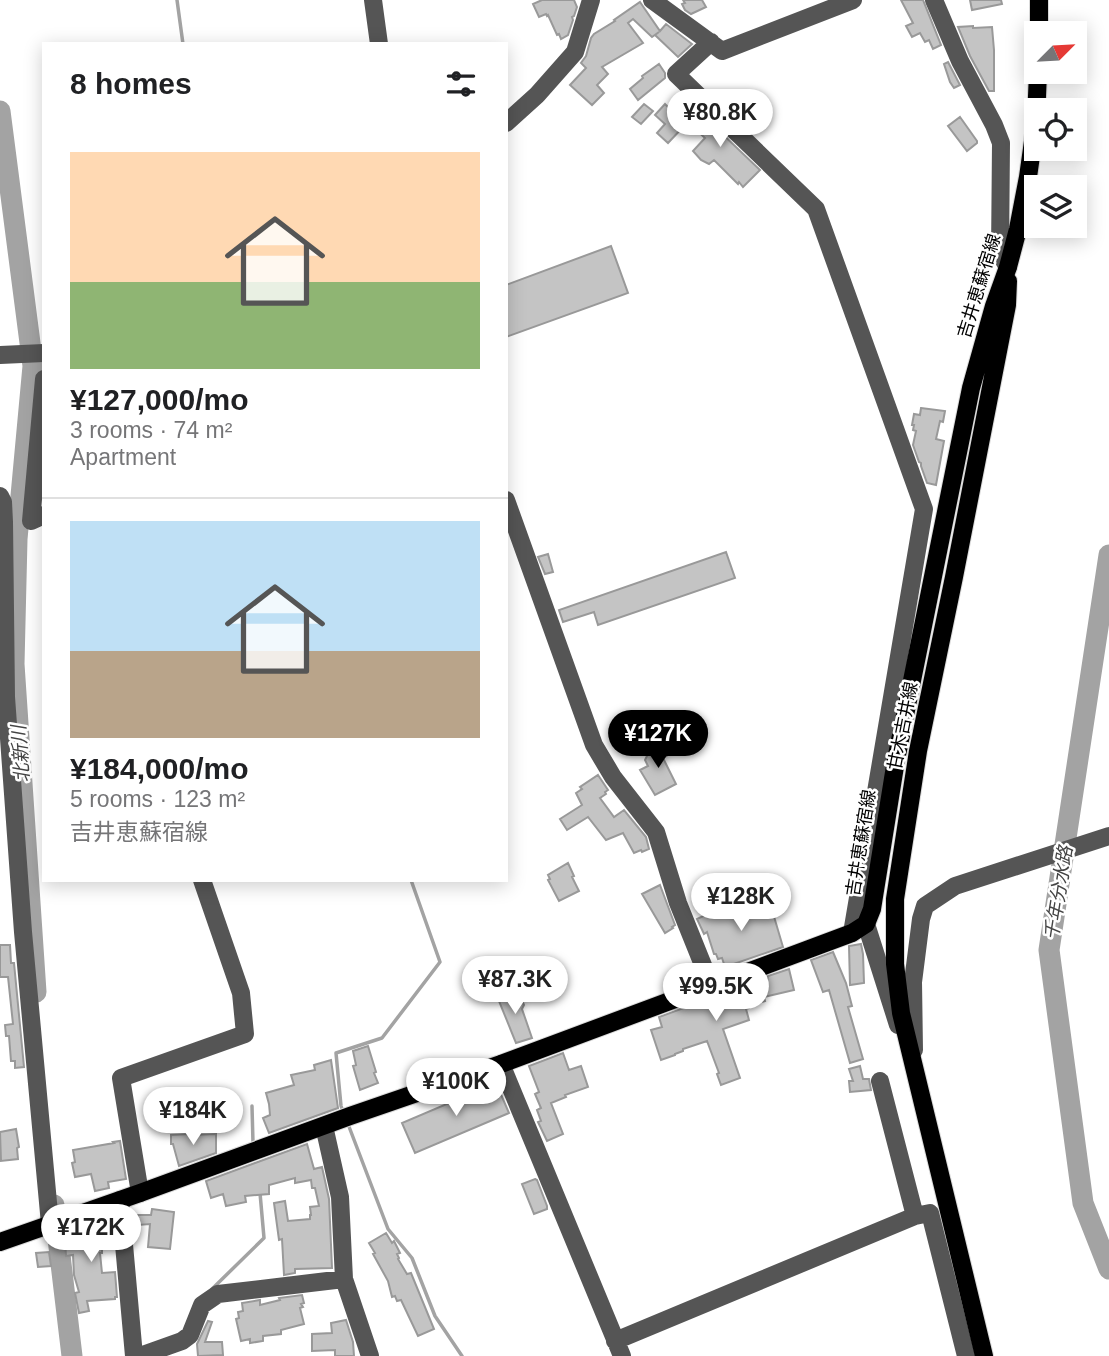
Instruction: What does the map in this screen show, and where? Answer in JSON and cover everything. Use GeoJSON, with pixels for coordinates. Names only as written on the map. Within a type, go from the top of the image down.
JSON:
{"type":"FeatureCollection","features":[{"type":"Feature","properties":{"kind":"main road"},"geometry":{"type":"LineString","coordinates":[[1039,0],[1039,21]]}},
{"type":"Feature","properties":{"kind":"main road","name":"吉井恵蘇宿線"},"geometry":{"type":"LineString","coordinates":[[859,929],[872,909],[896,760],[971,388],[1018,229],[1036,120],[1038,84]]}},
{"type":"Feature","properties":{"kind":"main road","name":"甘木吉井線"},"geometry":{"type":"LineString","coordinates":[[984,1356],[901,1013],[895,964],[895,899],[918,751],[1007,305],[1008,267]]}},
{"type":"Feature","properties":{"kind":"main road"},"geometry":{"type":"LineString","coordinates":[[0,1242],[501,1064],[859,929]]}},
{"type":"Feature","properties":{"kind":"street"},"geometry":{"type":"LineString","coordinates":[[373,0],[379,42]]}},
{"type":"Feature","properties":{"kind":"street"},"geometry":{"type":"LineString","coordinates":[[508,121],[537,95],[575,52],[591,0]]}},
{"type":"Feature","properties":{"kind":"street"},"geometry":{"type":"LineString","coordinates":[[652,0],[722,51],[853,0]]}},
{"type":"Feature","properties":{"kind":"street"},"geometry":{"type":"LineString","coordinates":[[934,0],[960,61],[1001,143],[1000,254],[1008,267]]}},
{"type":"Feature","properties":{"kind":"street"},"geometry":{"type":"LineString","coordinates":[[711,42],[676,74],[816,209],[924,509],[859,929],[914,1072]]}},
{"type":"Feature","properties":{"kind":"street"},"geometry":{"type":"LineString","coordinates":[[0,355],[42,352]]}},
{"type":"Feature","properties":{"kind":"street"},"geometry":{"type":"LineString","coordinates":[[42,401],[31,521],[42,516]]}},
{"type":"Feature","properties":{"kind":"street"},"geometry":{"type":"LineString","coordinates":[[0,496],[4,522],[6,697],[23,932],[57,1222]]}},
{"type":"Feature","properties":{"kind":"street"},"geometry":{"type":"LineString","coordinates":[[508,506],[594,745],[613,777],[656,832],[678,903],[711,985]]}},
{"type":"Feature","properties":{"kind":"street"},"geometry":{"type":"LineString","coordinates":[[914,1072],[913,982],[925,906],[955,886],[1109,836]]}},
{"type":"Feature","properties":{"kind":"street"},"geometry":{"type":"LineString","coordinates":[[140,1193],[121,1078],[245,1034],[242,993],[203,882]]}},
{"type":"Feature","properties":{"kind":"street"},"geometry":{"type":"LineString","coordinates":[[501,1064],[618,1352],[915,1216],[930,1213],[966,1356]]}},
{"type":"Feature","properties":{"kind":"street"},"geometry":{"type":"LineString","coordinates":[[880,1081],[915,1216]]}},
{"type":"Feature","properties":{"kind":"street"},"geometry":{"type":"LineString","coordinates":[[338,1120],[344,1279],[370,1356]]}},
{"type":"Feature","properties":{"kind":"street"},"geometry":{"type":"LineString","coordinates":[[120,1200],[134,1356]]}},
{"type":"Feature","properties":{"kind":"street"},"geometry":{"type":"LineString","coordinates":[[140,1356],[182,1341],[190,1335],[202,1305],[218,1294],[344,1279]]}},
{"type":"Feature","properties":{"kind":"building"},"geometry":{"type":"Polygon","coordinates":[[[542,0],[574,0],[577,7],[568,35],[561,39],[548,15],[539,17],[533,4],[542,0]]]}},
{"type":"Feature","properties":{"kind":"building"},"geometry":{"type":"Polygon","coordinates":[[[683,0],[702,0],[706,7],[691,14],[685,10],[683,0]]]}},
{"type":"Feature","properties":{"kind":"building"},"geometry":{"type":"Polygon","coordinates":[[[901,0],[923,0],[941,45],[933,49],[929,40],[925,42],[920,33],[912,37],[906,26],[913,23],[901,0]]]}},
{"type":"Feature","properties":{"kind":"building"},"geometry":{"type":"Polygon","coordinates":[[[970,0],[1001,0],[1002,4],[972,10],[970,0]]]}},
{"type":"Feature","properties":{"kind":"building"},"geometry":{"type":"Polygon","coordinates":[[[640,2],[660,31],[666,24],[692,44],[678,57],[655,35],[659,32],[652,37],[633,19],[628,23],[643,43],[602,67],[608,74],[597,85],[604,93],[592,105],[570,85],[586,68],[581,63],[591,38],[640,2]]]}},
{"type":"Feature","properties":{"kind":"building"},"geometry":{"type":"Polygon","coordinates":[[[958,27],[992,27],[994,91],[989,91],[958,27]]]}},
{"type":"Feature","properties":{"kind":"building"},"geometry":{"type":"Polygon","coordinates":[[[948,62],[960,85],[954,88],[944,64],[948,62]]]}},
{"type":"Feature","properties":{"kind":"building"},"geometry":{"type":"Polygon","coordinates":[[[659,64],[665,78],[638,100],[630,89],[659,64]]]}},
{"type":"Feature","properties":{"kind":"building"},"geometry":{"type":"Polygon","coordinates":[[[644,104],[653,111],[641,124],[632,117],[644,104]]]}},
{"type":"Feature","properties":{"kind":"building"},"geometry":{"type":"Polygon","coordinates":[[[665,104],[685,125],[668,143],[657,133],[665,124],[655,115],[665,104]]]}},
{"type":"Feature","properties":{"kind":"building"},"geometry":{"type":"Polygon","coordinates":[[[692,105],[760,170],[743,187],[714,160],[709,164],[693,151],[705,138],[681,116],[692,105]]]}},
{"type":"Feature","properties":{"kind":"building"},"geometry":{"type":"Polygon","coordinates":[[[960,117],[977,141],[967,151],[948,126],[960,117]]]}},
{"type":"Feature","properties":{"kind":"building"},"geometry":{"type":"Polygon","coordinates":[[[611,246],[628,293],[508,336],[508,284],[611,246]]]}},
{"type":"Feature","properties":{"kind":"building"},"geometry":{"type":"Polygon","coordinates":[[[921,408],[945,411],[936,439],[944,441],[936,485],[927,483],[913,445],[916,431],[912,425],[914,414],[920,415],[921,408]]]}},
{"type":"Feature","properties":{"kind":"building"},"geometry":{"type":"Polygon","coordinates":[[[726,552],[735,578],[598,625],[594,612],[563,622],[559,610],[726,552]]]}},
{"type":"Feature","properties":{"kind":"building"},"geometry":{"type":"Polygon","coordinates":[[[548,554],[553,572],[545,574],[538,557],[548,554]]]}},
{"type":"Feature","properties":{"kind":"building"},"geometry":{"type":"Polygon","coordinates":[[[661,743],[668,755],[663,758],[676,784],[655,795],[640,770],[648,766],[645,760],[648,750],[661,743]]]}},
{"type":"Feature","properties":{"kind":"building"},"geometry":{"type":"Polygon","coordinates":[[[598,775],[608,790],[600,798],[614,817],[624,810],[646,837],[649,849],[634,853],[623,833],[606,840],[588,817],[567,830],[560,819],[582,805],[576,793],[582,789],[580,787],[598,775]]]}},
{"type":"Feature","properties":{"kind":"building"},"geometry":{"type":"Polygon","coordinates":[[[568,863],[579,891],[559,901],[548,875],[568,863]]]}},
{"type":"Feature","properties":{"kind":"building"},"geometry":{"type":"Polygon","coordinates":[[[660,885],[675,925],[665,933],[642,894],[660,885]]]}},
{"type":"Feature","properties":{"kind":"building"},"geometry":{"type":"Polygon","coordinates":[[[770,903],[783,947],[725,967],[722,958],[718,959],[714,954],[707,932],[704,934],[697,919],[736,905],[738,913],[770,903]]]}},
{"type":"Feature","properties":{"kind":"building"},"geometry":{"type":"Polygon","coordinates":[[[861,944],[864,983],[850,985],[849,946],[861,944]]]}},
{"type":"Feature","properties":{"kind":"building"},"geometry":{"type":"Polygon","coordinates":[[[0,945],[10,945],[11,963],[14,963],[24,1067],[15,1068],[15,1061],[11,1061],[9,1036],[6,1036],[5,1025],[13,1024],[8,977],[0,977],[0,945]]]}},
{"type":"Feature","properties":{"kind":"building"},"geometry":{"type":"Polygon","coordinates":[[[833,952],[846,983],[852,1006],[848,1007],[863,1059],[850,1063],[829,990],[823,992],[811,960],[833,952]]]}},
{"type":"Feature","properties":{"kind":"building"},"geometry":{"type":"Polygon","coordinates":[[[789,969],[794,990],[764,997],[765,1001],[746,1009],[749,1020],[723,1029],[740,1078],[721,1085],[707,1041],[661,1060],[651,1030],[662,1027],[659,1017],[746,985],[747,987],[767,981],[768,976],[789,969]]]}},
{"type":"Feature","properties":{"kind":"building"},"geometry":{"type":"Polygon","coordinates":[[[515,990],[524,1005],[522,1009],[532,1038],[516,1043],[497,996],[515,990]]]}},
{"type":"Feature","properties":{"kind":"building"},"geometry":{"type":"Polygon","coordinates":[[[368,1046],[378,1083],[360,1090],[353,1066],[356,1065],[353,1051],[368,1046]]]}},
{"type":"Feature","properties":{"kind":"building"},"geometry":{"type":"Polygon","coordinates":[[[563,1053],[569,1070],[581,1066],[588,1087],[551,1103],[563,1134],[547,1141],[538,1122],[541,1121],[537,1110],[541,1108],[535,1094],[539,1092],[529,1066],[563,1053]]]}},
{"type":"Feature","properties":{"kind":"building"},"geometry":{"type":"Polygon","coordinates":[[[331,1060],[338,1108],[269,1133],[263,1118],[270,1115],[266,1093],[294,1085],[291,1075],[315,1070],[314,1065],[331,1060]]]}},
{"type":"Feature","properties":{"kind":"building"},"geometry":{"type":"Polygon","coordinates":[[[860,1066],[863,1079],[869,1079],[871,1090],[850,1092],[849,1081],[853,1081],[849,1069],[860,1066]]]}},
{"type":"Feature","properties":{"kind":"building"},"geometry":{"type":"Polygon","coordinates":[[[496,1083],[509,1113],[415,1153],[402,1123],[496,1083]]]}},
{"type":"Feature","properties":{"kind":"building"},"geometry":{"type":"Polygon","coordinates":[[[16,1129],[18,1159],[1,1161],[0,1132],[16,1129]]]}},
{"type":"Feature","properties":{"kind":"building"},"geometry":{"type":"Polygon","coordinates":[[[216,1134],[216,1153],[179,1166],[171,1144],[171,1135],[216,1134]]]}},
{"type":"Feature","properties":{"kind":"building"},"geometry":{"type":"Polygon","coordinates":[[[120,1141],[126,1179],[108,1182],[109,1188],[95,1191],[91,1174],[75,1177],[73,1150],[120,1141]]]}},
{"type":"Feature","properties":{"kind":"building"},"geometry":{"type":"Polygon","coordinates":[[[307,1144],[314,1169],[322,1167],[329,1199],[332,1268],[295,1269],[295,1273],[284,1275],[282,1239],[279,1240],[274,1203],[285,1201],[288,1221],[310,1219],[310,1207],[319,1206],[311,1180],[295,1183],[295,1178],[269,1185],[269,1194],[245,1196],[246,1202],[226,1206],[223,1194],[211,1198],[206,1181],[307,1144]]]}},
{"type":"Feature","properties":{"kind":"building"},"geometry":{"type":"Polygon","coordinates":[[[535,1179],[547,1209],[534,1214],[522,1184],[535,1179]]]}},
{"type":"Feature","properties":{"kind":"building"},"geometry":{"type":"Polygon","coordinates":[[[152,1209],[174,1212],[170,1249],[148,1247],[150,1224],[138,1225],[137,1215],[151,1215],[152,1209]]]}},
{"type":"Feature","properties":{"kind":"building"},"geometry":{"type":"Polygon","coordinates":[[[102,1218],[104,1224],[111,1223],[112,1238],[102,1241],[102,1273],[115,1272],[117,1297],[87,1301],[89,1311],[79,1313],[75,1293],[79,1292],[74,1275],[73,1255],[66,1256],[65,1241],[77,1239],[77,1227],[102,1218]]]}},
{"type":"Feature","properties":{"kind":"building"},"geometry":{"type":"Polygon","coordinates":[[[386,1233],[392,1243],[394,1241],[400,1253],[397,1254],[398,1259],[407,1274],[411,1273],[434,1329],[418,1336],[401,1300],[397,1301],[395,1296],[392,1297],[388,1281],[369,1243],[386,1233]]]}},
{"type":"Feature","properties":{"kind":"building"},"geometry":{"type":"Polygon","coordinates":[[[49,1252],[51,1266],[38,1267],[36,1253],[49,1252]]]}},
{"type":"Feature","properties":{"kind":"building"},"geometry":{"type":"Polygon","coordinates":[[[302,1295],[304,1303],[300,1308],[304,1324],[281,1330],[281,1334],[263,1336],[263,1341],[241,1341],[236,1319],[239,1318],[238,1312],[243,1311],[242,1303],[260,1300],[260,1305],[280,1300],[279,1298],[302,1295]]]}},
{"type":"Feature","properties":{"kind":"building"},"geometry":{"type":"Polygon","coordinates":[[[346,1320],[354,1356],[335,1356],[335,1350],[312,1351],[312,1334],[332,1333],[331,1323],[346,1320]]]}},
{"type":"Feature","properties":{"kind":"building"},"geometry":{"type":"Polygon","coordinates":[[[208,1321],[212,1322],[205,1342],[222,1342],[223,1355],[198,1356],[197,1344],[208,1321]]]}},
{"type":"Feature","properties":{"kind":"waterway"},"geometry":{"type":"LineString","coordinates":[[177,0],[183,42]]}},
{"type":"Feature","properties":{"kind":"waterway","name":"北新川"},"geometry":{"type":"LineString","coordinates":[[0,111],[33,366],[17,539],[14,664],[36,992]]}},
{"type":"Feature","properties":{"kind":"waterway","name":"千年分水路"},"geometry":{"type":"LineString","coordinates":[[1109,555],[1049,950],[1083,1203],[1109,1269]]}},
{"type":"Feature","properties":{"kind":"waterway"},"geometry":{"type":"LineString","coordinates":[[344,1114],[336,1053],[382,1038],[440,962],[412,882]]}},
{"type":"Feature","properties":{"kind":"waterway"},"geometry":{"type":"LineString","coordinates":[[252,1106],[253,1143]]}},
{"type":"Feature","properties":{"kind":"waterway"},"geometry":{"type":"LineString","coordinates":[[348,1124],[388,1229],[412,1258],[435,1316],[462,1356]]}},
{"type":"Feature","properties":{"kind":"waterway"},"geometry":{"type":"LineString","coordinates":[[212,1289],[264,1238],[260,1193]]}},
{"type":"Feature","properties":{"kind":"waterway","name":"北新川"},"geometry":{"type":"LineString","coordinates":[[54,1205],[72,1356]]}}]}
